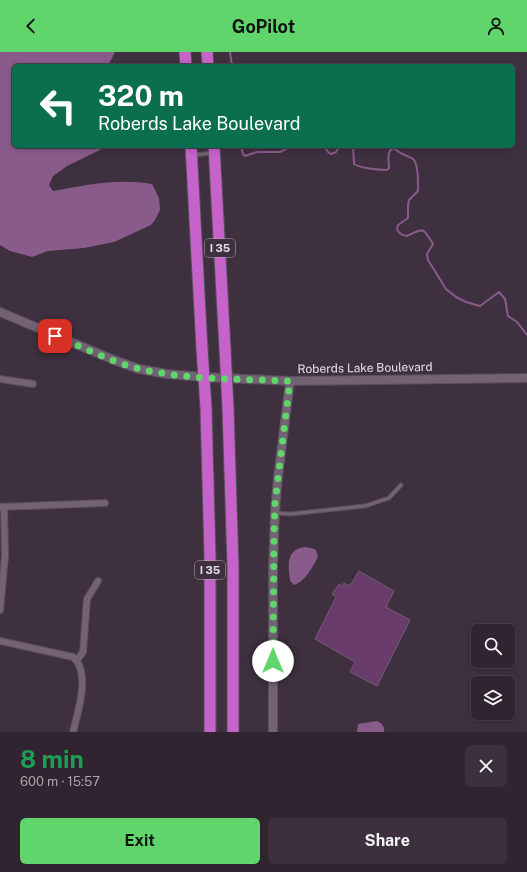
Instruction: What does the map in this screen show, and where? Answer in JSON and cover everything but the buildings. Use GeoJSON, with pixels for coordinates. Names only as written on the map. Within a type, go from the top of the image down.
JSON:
{"type":"FeatureCollection","features":[{"type":"Feature","properties":{"kind":"highway"},"geometry":{"type":"LineString","coordinates":[[185,52],[186,64]]}},
{"type":"Feature","properties":{"kind":"highway"},"geometry":{"type":"LineString","coordinates":[[207,52],[208,64]]}},
{"type":"Feature","properties":{"kind":"highway","name":"I 35"},"geometry":{"type":"LineString","coordinates":[[191,150],[206,408],[210,548],[210,732]]}},
{"type":"Feature","properties":{"kind":"highway","name":"I 35"},"geometry":{"type":"LineString","coordinates":[[214,150],[228,408],[233,566],[233,732]]}},
{"type":"Feature","properties":{"kind":"street","name":"Roberds Lake Boulevard"},"geometry":{"type":"LineString","coordinates":[[0,312],[96,353],[139,369],[190,377],[290,381],[527,378]]}},
{"type":"Feature","properties":{"kind":"street"},"geometry":{"type":"LineString","coordinates":[[0,379],[33,384]]}},
{"type":"Feature","properties":{"kind":"street"},"geometry":{"type":"LineString","coordinates":[[273,732],[273,566],[275,512],[290,381]]}},
{"type":"Feature","properties":{"kind":"street"},"geometry":{"type":"LineString","coordinates":[[0,610],[5,551],[2,507],[105,503]]}},
{"type":"Feature","properties":{"kind":"street"},"geometry":{"type":"LineString","coordinates":[[77,660],[83,652],[87,599],[98,581]]}},
{"type":"Feature","properties":{"kind":"street"},"geometry":{"type":"LineString","coordinates":[[0,642],[73,657],[77,660],[81,670],[81,693],[73,732]]}},
{"type":"Feature","properties":{"kind":"lane"},"geometry":{"type":"LineString","coordinates":[[191,150],[214,150]]}},
{"type":"Feature","properties":{"kind":"lane"},"geometry":{"type":"LineString","coordinates":[[275,512],[290,514],[364,506],[389,498],[400,485]]}},
{"type":"Feature","properties":{"kind":"shaded area"},"geometry":{"type":"Polygon","coordinates":[[[0,52],[115,52],[109,64],[12,64],[12,148],[104,148],[67,166],[53,176],[49,185],[53,191],[115,182],[140,182],[152,184],[159,198],[160,210],[155,220],[151,225],[114,242],[84,248],[48,251],[32,257],[10,251],[0,245],[0,52]]]}},
{"type":"Feature","properties":{"kind":"shaded area"},"geometry":{"type":"Polygon","coordinates":[[[304,547],[316,550],[318,557],[302,581],[294,585],[290,580],[289,564],[291,555],[294,551],[304,547]]]}},
{"type":"Feature","properties":{"kind":"shaded area"},"geometry":{"type":"Polygon","coordinates":[[[377,721],[383,725],[384,732],[357,732],[358,724],[377,721]]]}},
{"type":"Feature","properties":{"kind":"waterway"},"geometry":{"type":"LineString","coordinates":[[230,52],[232,64]]}},
{"type":"Feature","properties":{"kind":"waterway"},"geometry":{"type":"LineString","coordinates":[[242,148],[245,156],[257,152],[280,152],[286,148]]}},
{"type":"Feature","properties":{"kind":"waterway"},"geometry":{"type":"LineString","coordinates":[[325,148],[331,154],[336,152],[339,148]]}},
{"type":"Feature","properties":{"kind":"waterway"},"geometry":{"type":"LineString","coordinates":[[353,148],[354,164],[365,168],[387,170],[389,168],[389,153],[391,149],[394,148]]}},
{"type":"Feature","properties":{"kind":"waterway"},"geometry":{"type":"LineString","coordinates":[[394,148],[398,152],[413,159],[416,165],[418,179],[418,191],[409,200],[408,218],[398,225],[398,231],[407,236],[417,231],[425,232],[433,244],[427,254],[428,260],[446,289],[456,297],[480,306],[499,292],[505,299],[508,316],[517,322],[527,335]]}},
{"type":"Feature","properties":{"kind":"route"},"geometry":{"type":"LineString","coordinates":[[55,336],[114,360],[139,369],[153,372],[203,378],[290,381],[275,503],[273,661]]}}]}
